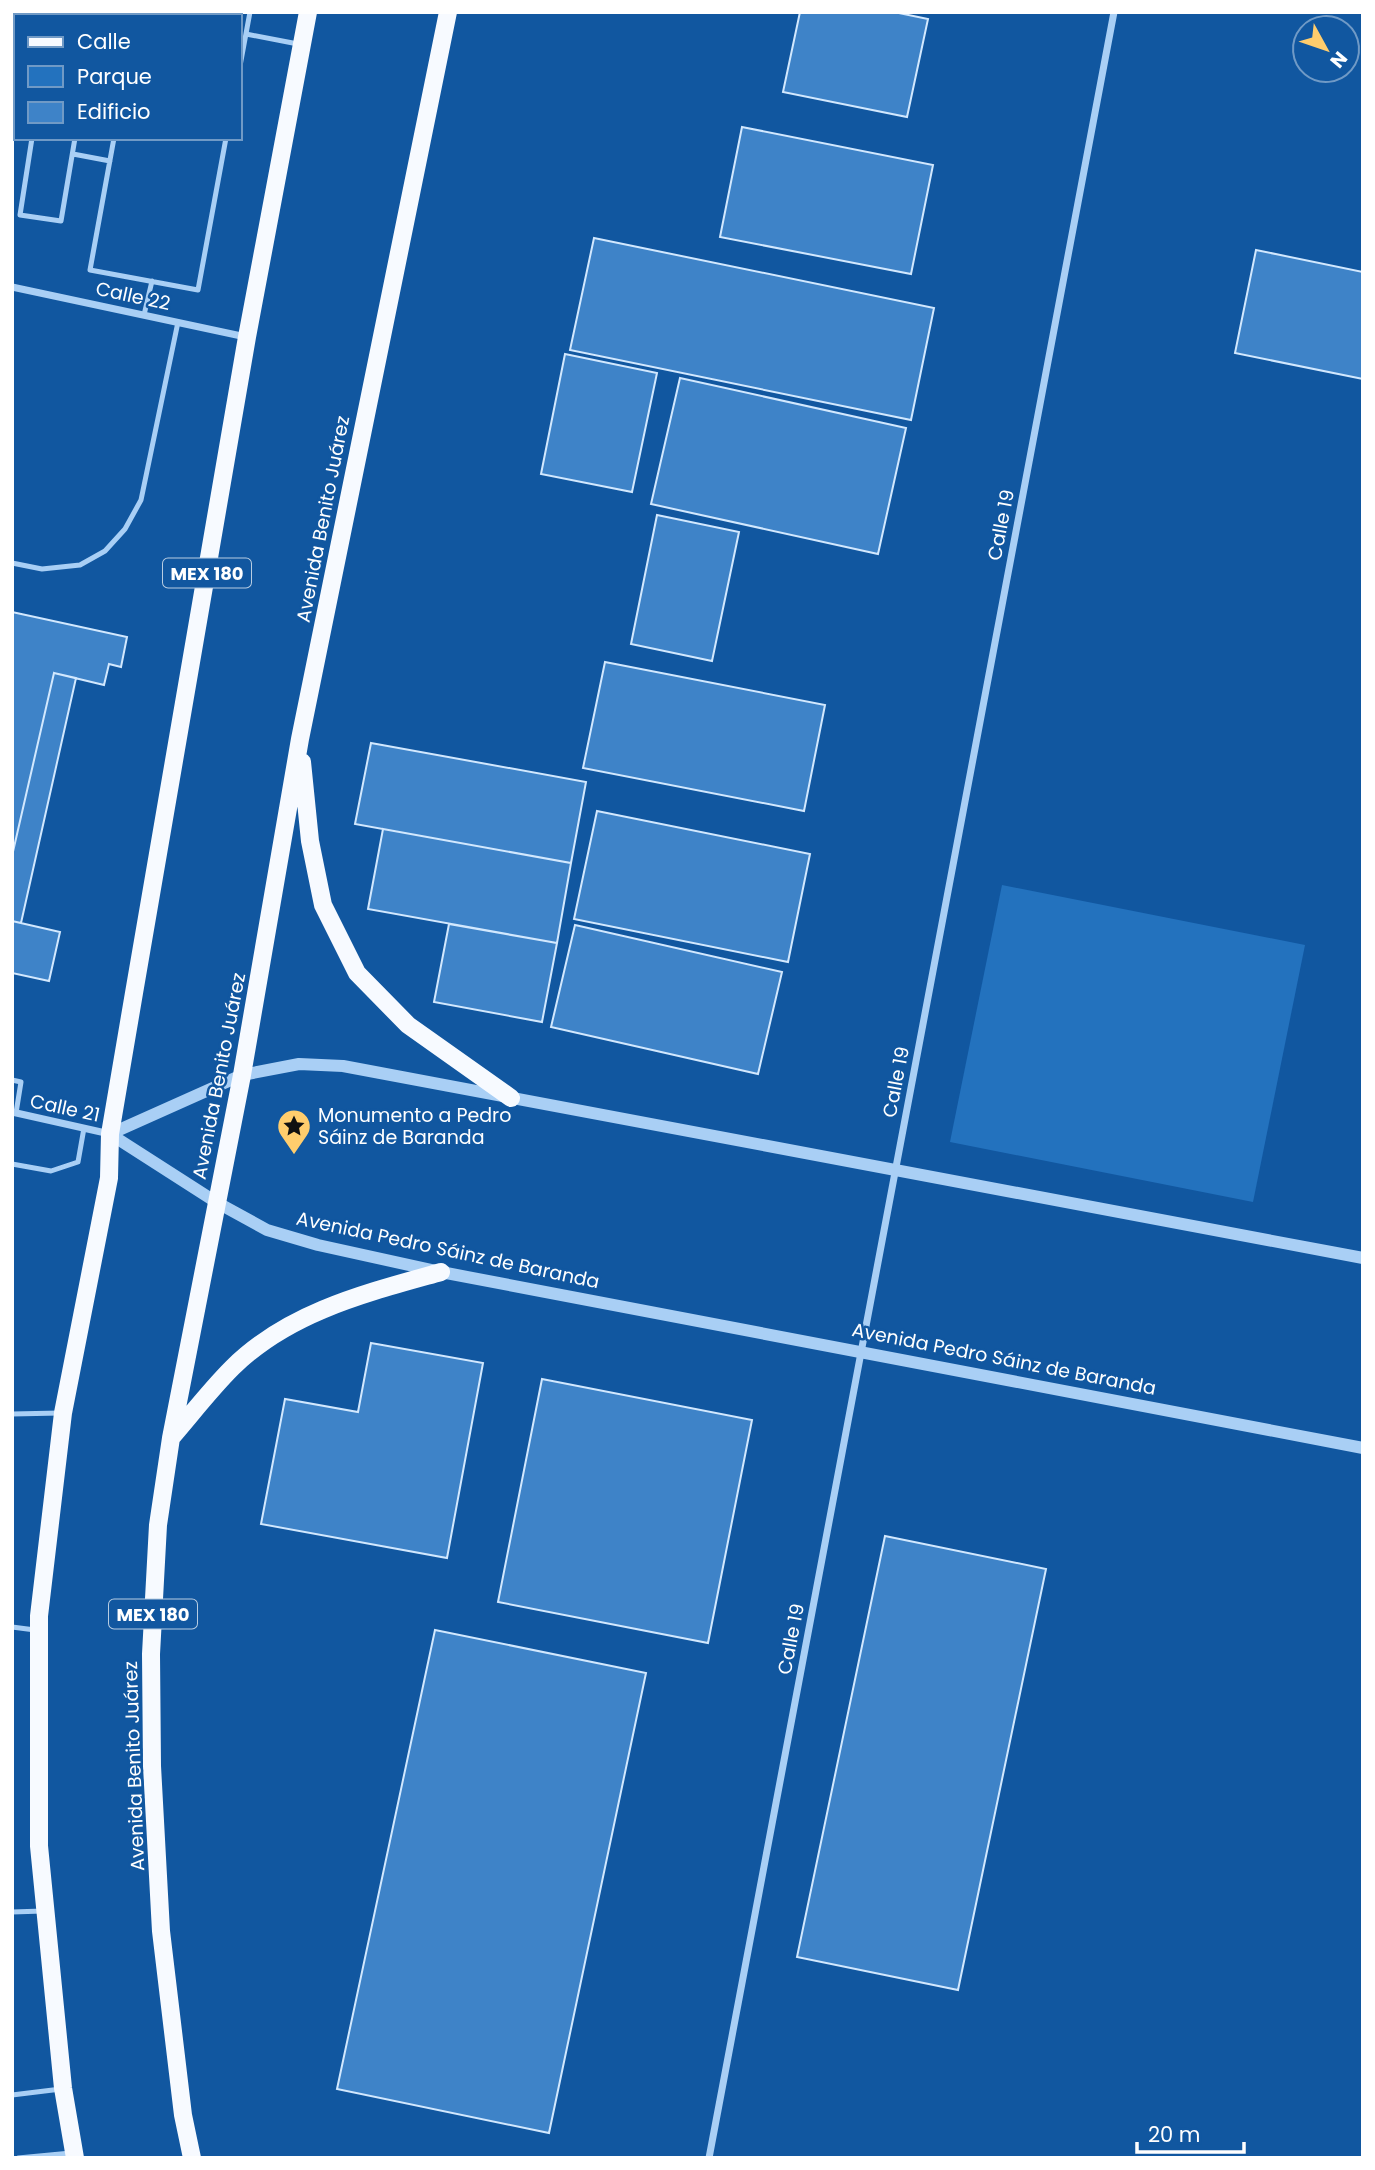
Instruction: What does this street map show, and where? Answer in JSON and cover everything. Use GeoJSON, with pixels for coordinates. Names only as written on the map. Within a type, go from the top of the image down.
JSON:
{"type":"FeatureCollection","features":[{"type":"Feature","properties":{"kind":"main road","name":"MEX 180"},"geometry":{"type":"LineString","coordinates":[[75,2155],[63,2088],[39,1846],[38,1630],[63,1413],[109,1178],[110,1134],[247,337],[307,12]]}},
{"type":"Feature","properties":{"kind":"main road","name":"Avenida Benito Juárez"},"geometry":{"type":"LineString","coordinates":[[192,2158],[183,2115],[161,1931],[152,1766],[151,1654],[158,1538],[171,1438],[242,1075],[300,739],[447,12]]}},
{"type":"Feature","properties":{"kind":"main road"},"geometry":{"type":"LineString","coordinates":[[300,739],[310,841],[323,905],[357,973],[408,1025],[511,1098]]}},
{"type":"Feature","properties":{"kind":"main road"},"geometry":{"type":"LineString","coordinates":[[171,1438],[232,1367],[284,1327],[352,1297],[441,1272]]}},
{"type":"Feature","properties":{"kind":"street","name":"Calle 19"},"geometry":{"type":"LineString","coordinates":[[709,2158],[1114,12]]}},
{"type":"Feature","properties":{"kind":"street","name":"Calle 22"},"geometry":{"type":"LineString","coordinates":[[12,287],[247,337]]}},
{"type":"Feature","properties":{"kind":"street"},"geometry":{"type":"LineString","coordinates":[[110,1134],[242,1075],[299,1064],[344,1066],[1363,1258]]}},
{"type":"Feature","properties":{"kind":"street","name":"Calle 21"},"geometry":{"type":"LineString","coordinates":[[14,1113],[110,1134]]}},
{"type":"Feature","properties":{"kind":"street","name":"Avenida Pedro Sáinz de Baranda"},"geometry":{"type":"LineString","coordinates":[[110,1134],[216,1202],[267,1230],[318,1245],[441,1272],[1363,1448]]}},
{"type":"Feature","properties":{"kind":"lane"},"geometry":{"type":"LineString","coordinates":[[242,55],[250,12]]}},
{"type":"Feature","properties":{"kind":"lane"},"geometry":{"type":"LineString","coordinates":[[246,34],[302,44]]}},
{"type":"Feature","properties":{"kind":"lane"},"geometry":{"type":"LineString","coordinates":[[32,140],[20,215],[61,221],[75,140]]}},
{"type":"Feature","properties":{"kind":"lane"},"geometry":{"type":"LineString","coordinates":[[114,140],[90,270],[198,290],[226,140]]}},
{"type":"Feature","properties":{"kind":"lane"},"geometry":{"type":"LineString","coordinates":[[73,154],[110,161]]}},
{"type":"Feature","properties":{"kind":"lane"},"geometry":{"type":"LineString","coordinates":[[144,315],[152,281]]}},
{"type":"Feature","properties":{"kind":"lane"},"geometry":{"type":"LineString","coordinates":[[12,563],[42,569],[80,565],[105,551],[125,528],[141,500],[178,322]]}},
{"type":"Feature","properties":{"kind":"lane"},"geometry":{"type":"LineString","coordinates":[[12,1080],[21,1082],[14,1113]]}},
{"type":"Feature","properties":{"kind":"lane"},"geometry":{"type":"LineString","coordinates":[[12,1164],[51,1171],[78,1162],[84,1128]]}},
{"type":"Feature","properties":{"kind":"lane"},"geometry":{"type":"LineString","coordinates":[[12,1414],[63,1413]]}},
{"type":"Feature","properties":{"kind":"lane"},"geometry":{"type":"LineString","coordinates":[[12,1627],[38,1630]]}},
{"type":"Feature","properties":{"kind":"lane"},"geometry":{"type":"LineString","coordinates":[[12,1912],[46,1911]]}},
{"type":"Feature","properties":{"kind":"lane"},"geometry":{"type":"LineString","coordinates":[[12,2095],[63,2088]]}},
{"type":"Feature","properties":{"kind":"lane"},"geometry":{"type":"LineString","coordinates":[[18,2158],[75,2155]]}},
{"type":"Feature","properties":{"kind":"green space"},"geometry":{"type":"Polygon","coordinates":[[[1002,885],[1305,945],[1253,1202],[950,1142],[1002,885]]]}},
{"type":"Feature","properties":{"kind":"building"},"geometry":{"type":"Polygon","coordinates":[[[800,12],[894,12],[928,19],[907,117],[783,92],[800,12]]]}},
{"type":"Feature","properties":{"kind":"building"},"geometry":{"type":"Polygon","coordinates":[[[742,127],[933,165],[911,274],[720,237],[742,127]]]}},
{"type":"Feature","properties":{"kind":"building"},"geometry":{"type":"Polygon","coordinates":[[[594,238],[934,308],[911,420],[570,350],[594,238]]]}},
{"type":"Feature","properties":{"kind":"building"},"geometry":{"type":"Polygon","coordinates":[[[1256,250],[1363,272],[1363,379],[1235,353],[1256,250]]]}},
{"type":"Feature","properties":{"kind":"building"},"geometry":{"type":"Polygon","coordinates":[[[565,354],[657,373],[632,492],[541,474],[565,354]]]}},
{"type":"Feature","properties":{"kind":"building"},"geometry":{"type":"Polygon","coordinates":[[[680,378],[906,428],[878,554],[651,504],[680,378]]]}},
{"type":"Feature","properties":{"kind":"building"},"geometry":{"type":"Polygon","coordinates":[[[657,515],[739,532],[712,661],[631,644],[657,515]]]}},
{"type":"Feature","properties":{"kind":"building"},"geometry":{"type":"Polygon","coordinates":[[[12,612],[127,637],[121,667],[109,664],[104,685],[54,673],[12,856],[12,612]]]}},
{"type":"Feature","properties":{"kind":"building"},"geometry":{"type":"Polygon","coordinates":[[[605,662],[825,705],[804,811],[583,768],[605,662]]]}},
{"type":"Feature","properties":{"kind":"building"},"geometry":{"type":"Polygon","coordinates":[[[54,673],[76,678],[21,923],[12,921],[12,856],[54,673]]]}},
{"type":"Feature","properties":{"kind":"building"},"geometry":{"type":"Polygon","coordinates":[[[371,743],[586,782],[571,863],[355,824],[371,743]]]}},
{"type":"Feature","properties":{"kind":"building"},"geometry":{"type":"Polygon","coordinates":[[[597,811],[810,854],[788,962],[574,919],[597,811]]]}},
{"type":"Feature","properties":{"kind":"building"},"geometry":{"type":"Polygon","coordinates":[[[383,829],[571,863],[557,943],[368,909],[383,829]]]}},
{"type":"Feature","properties":{"kind":"building"},"geometry":{"type":"Polygon","coordinates":[[[12,921],[60,932],[49,981],[12,973],[12,921]]]}},
{"type":"Feature","properties":{"kind":"building"},"geometry":{"type":"Polygon","coordinates":[[[449,924],[557,943],[542,1022],[434,1002],[449,924]]]}},
{"type":"Feature","properties":{"kind":"building"},"geometry":{"type":"Polygon","coordinates":[[[575,925],[782,972],[758,1074],[551,1027],[575,925]]]}},
{"type":"Feature","properties":{"kind":"building"},"geometry":{"type":"Polygon","coordinates":[[[371,1343],[483,1363],[447,1558],[261,1524],[285,1399],[358,1412],[371,1343]]]}},
{"type":"Feature","properties":{"kind":"building"},"geometry":{"type":"Polygon","coordinates":[[[542,1379],[752,1420],[708,1643],[498,1602],[542,1379]]]}},
{"type":"Feature","properties":{"kind":"building"},"geometry":{"type":"Polygon","coordinates":[[[885,1536],[1046,1569],[958,1990],[797,1957],[885,1536]]]}},
{"type":"Feature","properties":{"kind":"building"},"geometry":{"type":"Polygon","coordinates":[[[435,1630],[646,1673],[549,2133],[337,2089],[435,1630]]]}},
{"type":"Feature","properties":{"kind":"place","name":"Monumento a Pedro Sáinz de Baranda"},"geometry":{"type":"Point","coordinates":[294,1156]}}]}
